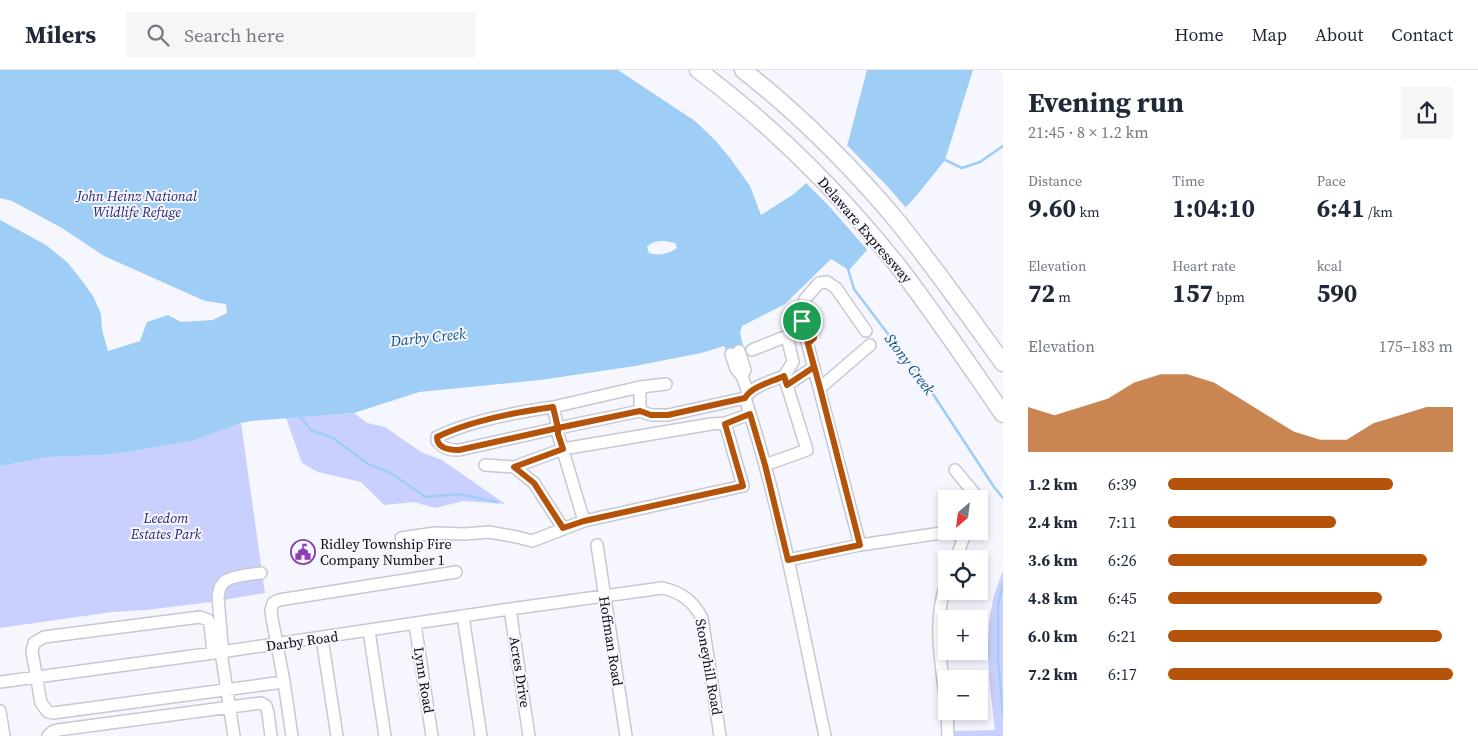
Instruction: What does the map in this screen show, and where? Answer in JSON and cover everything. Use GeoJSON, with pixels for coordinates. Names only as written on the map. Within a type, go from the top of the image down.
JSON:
{"type":"FeatureCollection","features":[{"type":"Feature","properties":{"kind":"highway","name":"Delaware Expressway"},"geometry":{"type":"LineString","coordinates":[[698,70],[751,112],[796,153],[858,218],[920,294],[1003,414]]}},
{"type":"Feature","properties":{"kind":"highway","name":"Delaware Expressway"},"geometry":{"type":"LineString","coordinates":[[743,70],[814,132],[878,199],[942,278],[1003,363]]}},
{"type":"Feature","properties":{"kind":"street"},"geometry":{"type":"LineString","coordinates":[[860,545],[801,318],[805,299],[819,283],[827,282],[836,288],[866,331]]}},
{"type":"Feature","properties":{"kind":"street"},"geometry":{"type":"LineString","coordinates":[[752,350],[787,336],[793,362],[786,381],[807,450],[764,462]]}},
{"type":"Feature","properties":{"kind":"street"},"geometry":{"type":"LineString","coordinates":[[820,388],[870,345]]}},
{"type":"Feature","properties":{"kind":"street"},"geometry":{"type":"LineString","coordinates":[[735,352],[745,370],[742,376],[746,396],[788,560],[825,736]]}},
{"type":"Feature","properties":{"kind":"street"},"geometry":{"type":"LineString","coordinates":[[666,384],[526,411],[444,433],[437,437],[437,441],[441,446],[449,450],[459,450],[640,411],[651,415],[668,415],[746,396],[762,385],[786,381],[814,367]]}},
{"type":"Feature","properties":{"kind":"street"},"geometry":{"type":"LineString","coordinates":[[640,388],[640,411]]}},
{"type":"Feature","properties":{"kind":"street"},"geometry":{"type":"LineString","coordinates":[[553,407],[558,434],[584,521]]}},
{"type":"Feature","properties":{"kind":"street"},"geometry":{"type":"LineString","coordinates":[[486,465],[514,467],[563,449],[711,424],[725,424],[750,414]]}},
{"type":"Feature","properties":{"kind":"street"},"geometry":{"type":"LineString","coordinates":[[401,538],[436,533],[465,534],[489,532],[532,541],[584,521],[743,486],[725,424]]}},
{"type":"Feature","properties":{"kind":"street"},"geometry":{"type":"LineString","coordinates":[[514,467],[534,483],[563,528]]}},
{"type":"Feature","properties":{"kind":"street"},"geometry":{"type":"LineString","coordinates":[[955,470],[972,490]]}},
{"type":"Feature","properties":{"kind":"street"},"geometry":{"type":"LineString","coordinates":[[788,560],[860,545],[938,533]]}},
{"type":"Feature","properties":{"kind":"street","name":"Hoffman Road"},"geometry":{"type":"LineString","coordinates":[[597,545],[626,736]]}},
{"type":"Feature","properties":{"kind":"street"},"geometry":{"type":"LineString","coordinates":[[292,736],[271,610],[273,603],[279,600],[456,572]]}},
{"type":"Feature","properties":{"kind":"street"},"geometry":{"type":"LineString","coordinates":[[217,653],[222,644],[218,597],[220,587],[224,581],[231,578],[261,573]]}},
{"type":"Feature","properties":{"kind":"street","name":"Stoneyhill Road"},"geometry":{"type":"LineString","coordinates":[[604,596],[662,588],[681,593],[694,605],[704,624],[720,736]]}},
{"type":"Feature","properties":{"kind":"street","name":"Darby Road"},"geometry":{"type":"LineString","coordinates":[[0,682],[217,653],[604,596]]}},
{"type":"Feature","properties":{"kind":"street"},"geometry":{"type":"LineString","coordinates":[[942,600],[939,609],[938,633],[942,670]]}},
{"type":"Feature","properties":{"kind":"street","name":"Acres Drive"},"geometry":{"type":"LineString","coordinates":[[510,609],[529,736]]}},
{"type":"Feature","properties":{"kind":"street"},"geometry":{"type":"LineString","coordinates":[[463,616],[480,736]]}},
{"type":"Feature","properties":{"kind":"street"},"geometry":{"type":"LineString","coordinates":[[234,736],[227,689],[208,620],[200,617],[44,637],[38,639],[32,647],[42,703],[48,712],[53,713],[227,689],[276,683]]}},
{"type":"Feature","properties":{"kind":"street","name":"Lynn Road"},"geometry":{"type":"LineString","coordinates":[[415,624],[432,736]]}},
{"type":"Feature","properties":{"kind":"street"},"geometry":{"type":"LineString","coordinates":[[369,631],[385,736]]}},
{"type":"Feature","properties":{"kind":"street"},"geometry":{"type":"LineString","coordinates":[[322,638],[337,736]]}},
{"type":"Feature","properties":{"kind":"street"},"geometry":{"type":"LineString","coordinates":[[48,736],[58,730],[261,704],[266,706],[271,736]]}},
{"type":"Feature","properties":{"kind":"street"},"geometry":{"type":"LineString","coordinates":[[0,711],[4,736]]}},
{"type":"Feature","properties":{"kind":"street"},"geometry":{"type":"LineString","coordinates":[[947,720],[948,736]]}},
{"type":"Feature","properties":{"kind":"green space"},"geometry":{"type":"Polygon","coordinates":[[[354,413],[367,423],[385,427],[421,452],[442,460],[505,504],[463,501],[435,508],[414,502],[384,505],[361,482],[318,472],[302,463],[286,418],[354,413]]]}},
{"type":"Feature","properties":{"kind":"green space","name":"Leedom Estates Park"},"geometry":{"type":"Polygon","coordinates":[[[241,423],[265,593],[211,602],[112,612],[0,628],[0,466],[50,457],[128,452],[193,441],[241,423]]]}},
{"type":"Feature","properties":{"kind":"green space"},"geometry":{"type":"Polygon","coordinates":[[[1003,570],[1003,736],[955,736],[954,731],[995,730],[988,665],[988,632],[994,596],[1003,570]]]}},
{"type":"Feature","properties":{"kind":"water","name":"John Heinz National Wildlife Refuge"},"geometry":{"type":"Polygon","coordinates":[[[0,70],[618,70],[695,121],[715,140],[750,186],[761,215],[794,194],[847,146],[867,70],[973,70],[945,160],[917,195],[849,270],[831,259],[785,304],[742,326],[740,333],[744,350],[728,354],[724,346],[701,353],[635,366],[540,380],[419,392],[354,413],[251,421],[193,441],[128,452],[50,457],[0,466],[0,220],[46,245],[67,262],[93,296],[101,314],[102,330],[108,351],[140,341],[147,322],[168,315],[181,322],[213,320],[227,313],[226,304],[205,301],[104,256],[62,228],[12,201],[0,198],[0,70]],[[659,241],[647,247],[649,253],[664,254],[677,248],[675,243],[659,241]]]}},
{"type":"Feature","properties":{"kind":"pier"},"geometry":{"type":"Polygon","coordinates":[[[845,143],[907,209],[869,252],[829,206],[805,182],[845,143]]]}},
{"type":"Feature","properties":{"kind":"waterway"},"geometry":{"type":"LineString","coordinates":[[943,159],[962,168],[980,162],[1003,146]]}},
{"type":"Feature","properties":{"kind":"waterway","name":"Stony Creek"},"geometry":{"type":"LineString","coordinates":[[848,269],[854,289],[931,391],[1003,498]]}},
{"type":"Feature","properties":{"kind":"waterway"},"geometry":{"type":"LineString","coordinates":[[299,415],[311,430],[333,438],[368,464],[389,472],[426,497],[459,494],[497,502]]}},
{"type":"Feature","properties":{"kind":"waterway","name":"Stony Creek"},"geometry":{"type":"LineString","coordinates":[[1003,584],[998,604],[998,661],[1003,714]]}},
{"type":"Feature","properties":{"kind":"place","name":"Ridley Township Fire Company Number 1"},"geometry":{"type":"Point","coordinates":[303,552]}},
{"type":"Feature","properties":{"kind":"route"},"geometry":{"type":"LineString","coordinates":[[802,321],[808,344],[814,367],[787,385],[784,376],[762,385],[748,393],[745,398],[668,415],[651,415],[640,411],[558,428],[553,407],[526,411],[444,433],[437,437],[437,441],[441,446],[449,450],[459,450],[558,428],[563,449],[514,467],[534,483],[563,528],[584,521],[743,486],[725,424],[750,414],[765,465],[788,560],[860,545],[820,388],[808,344],[814,338],[810,325],[802,321]]}},
{"type":"Feature","properties":{"kind":"water label","name":"Darby Creek"},"geometry":{"type":"Point","coordinates":[428,337]}}]}
